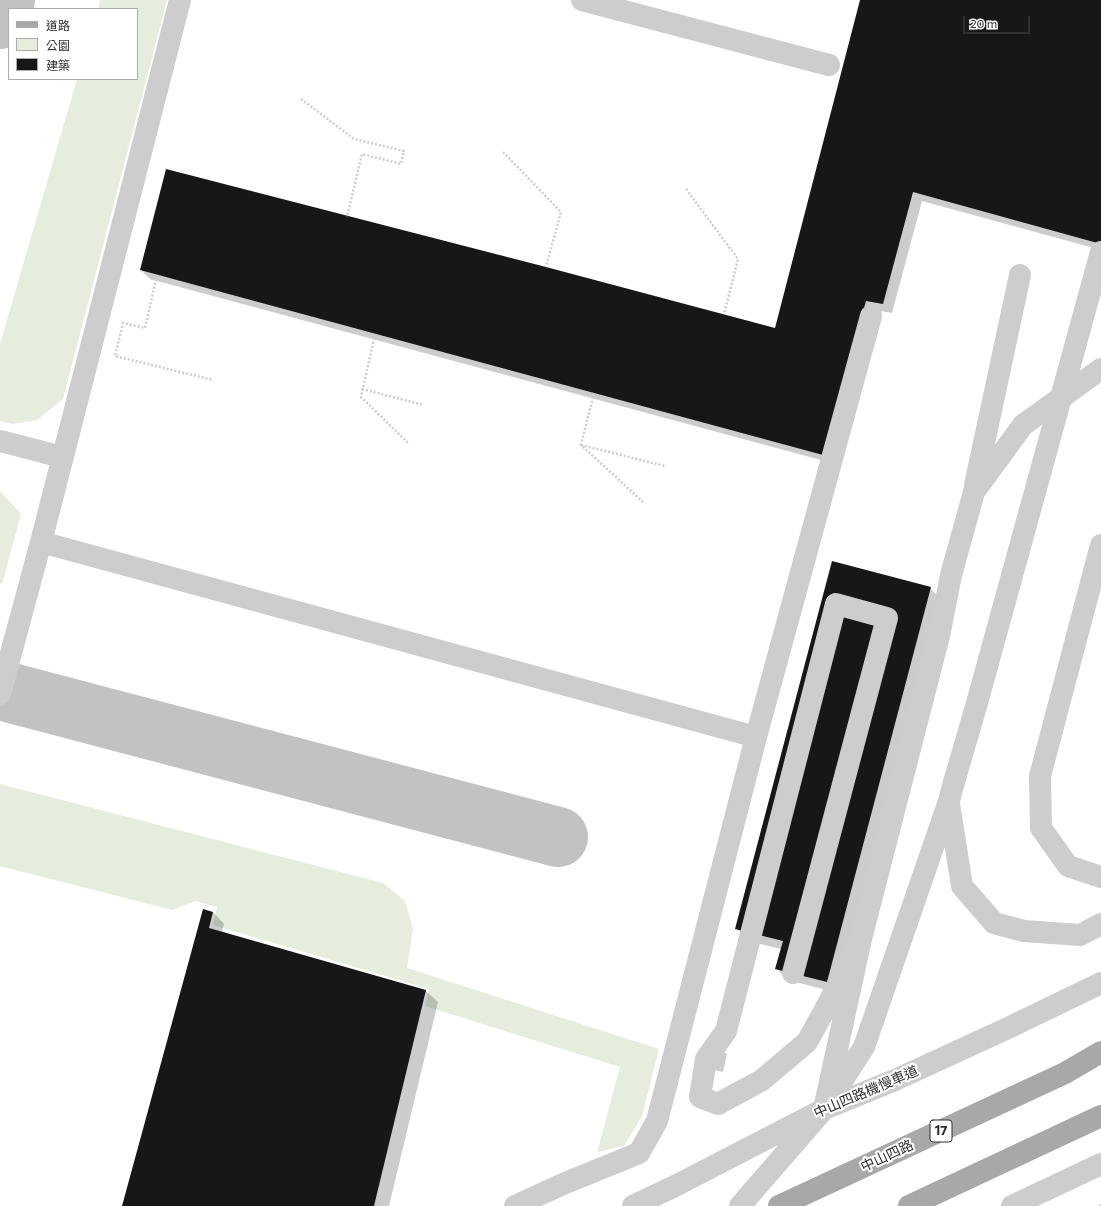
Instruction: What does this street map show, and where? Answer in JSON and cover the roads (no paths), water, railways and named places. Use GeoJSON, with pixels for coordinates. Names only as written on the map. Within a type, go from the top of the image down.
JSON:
{"type":"FeatureCollection","features":[{"type":"Feature","properties":{"kind":"main road","name":"中山四路"},"geometry":{"type":"LineString","coordinates":[[779,1206],[1065,1073],[1101,1052]]}},
{"type":"Feature","properties":{"kind":"main road"},"geometry":{"type":"LineString","coordinates":[[909,1206],[1101,1116]]}},
{"type":"Feature","properties":{"kind":"lane"},"geometry":{"type":"LineString","coordinates":[[0,694],[41,542],[180,0]]}},
{"type":"Feature","properties":{"kind":"lane"},"geometry":{"type":"LineString","coordinates":[[582,0],[828,65]]}},
{"type":"Feature","properties":{"kind":"lane"},"geometry":{"type":"LineString","coordinates":[[740,1206],[824,1109],[864,1047],[951,791],[978,702],[1101,252]]}},
{"type":"Feature","properties":{"kind":"lane"},"geometry":{"type":"LineString","coordinates":[[824,1109],[861,939],[939,636],[951,575],[974,492],[1020,275]]}},
{"type":"Feature","properties":{"kind":"lane"},"geometry":{"type":"LineString","coordinates":[[515,1206],[563,1184],[639,1153],[658,1121],[756,737],[871,316]]}},
{"type":"Feature","properties":{"kind":"lane"},"geometry":{"type":"LineString","coordinates":[[974,492],[1023,425],[1101,369]]}},
{"type":"Feature","properties":{"kind":"lane"},"geometry":{"type":"LineString","coordinates":[[0,441],[62,457]]}},
{"type":"Feature","properties":{"kind":"lane"},"geometry":{"type":"LineString","coordinates":[[41,542],[756,737]]}},
{"type":"Feature","properties":{"kind":"lane"},"geometry":{"type":"LineString","coordinates":[[1101,545],[1040,776],[1041,828],[1068,866],[1101,877]]}},
{"type":"Feature","properties":{"kind":"lane"},"geometry":{"type":"LineString","coordinates":[[794,973],[888,618],[836,604],[726,1031],[706,1059],[700,1097],[718,1104],[762,1080],[807,1042],[861,939]]}},
{"type":"Feature","properties":{"kind":"lane"},"geometry":{"type":"LineString","coordinates":[[951,791],[962,886],[994,923],[1024,931],[1080,935],[1101,924]]}},
{"type":"Feature","properties":{"kind":"lane","name":"中山四路機慢車道"},"geometry":{"type":"LineString","coordinates":[[633,1206],[824,1109],[895,1080],[1101,983]]}},
{"type":"Feature","properties":{"kind":"lane"},"geometry":{"type":"LineString","coordinates":[[1012,1206],[1101,1164]]}}]}
